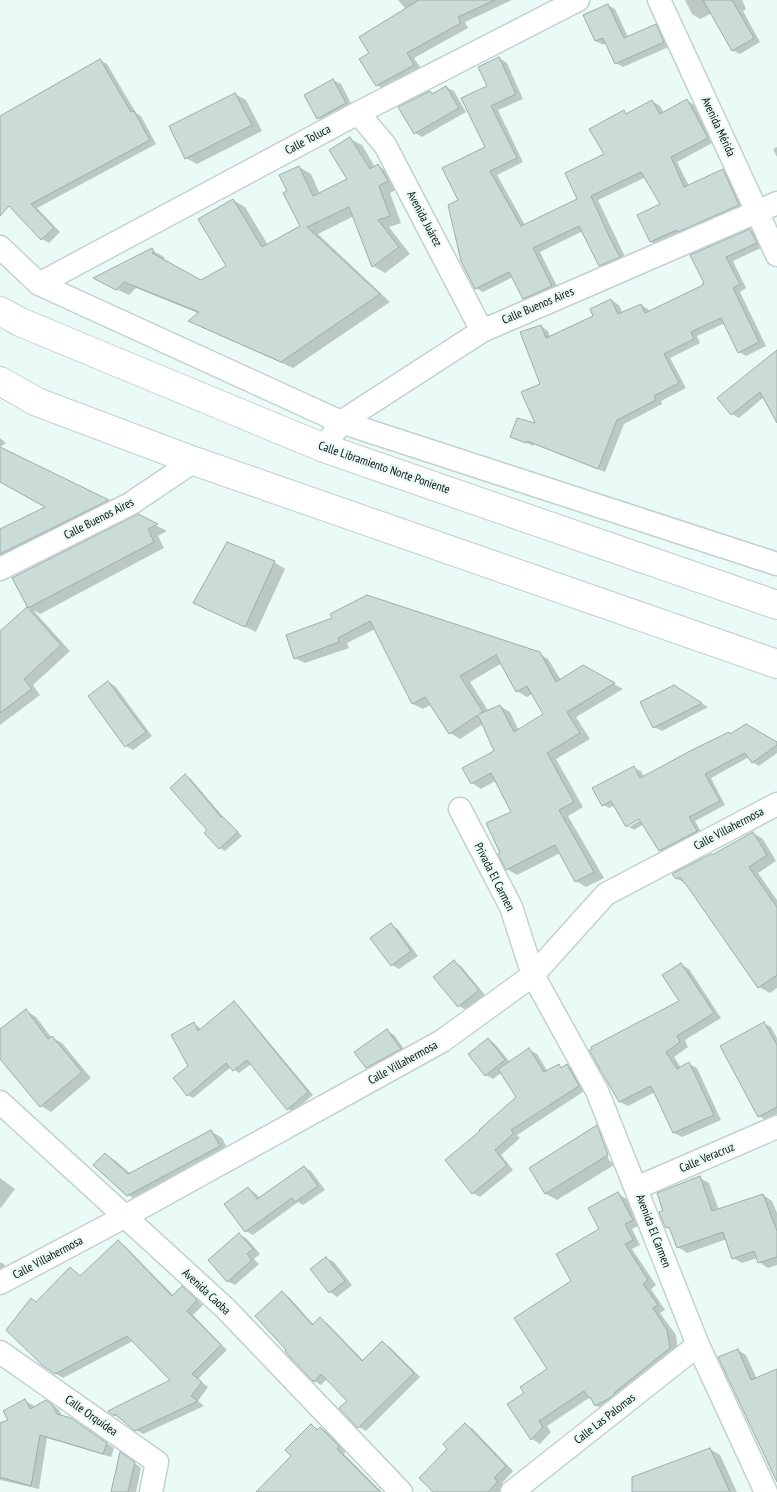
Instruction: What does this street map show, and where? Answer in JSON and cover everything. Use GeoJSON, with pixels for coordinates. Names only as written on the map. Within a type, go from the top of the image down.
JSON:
{"type":"FeatureCollection","features":[{"type":"Feature","properties":{"kind":"highway","name":"Calle Libramiento Norte Poniente"},"geometry":{"type":"LineString","coordinates":[[0,311],[20,322],[324,448],[777,604]]}},
{"type":"Feature","properties":{"kind":"highway"},"geometry":{"type":"LineString","coordinates":[[0,381],[37,402],[194,461],[777,664]]}},
{"type":"Feature","properties":{"kind":"street","name":"Calle Toluca"},"geometry":{"type":"LineString","coordinates":[[39,284],[358,113],[578,0]]}},
{"type":"Feature","properties":{"kind":"street","name":"Avenida Mérida"},"geometry":{"type":"LineString","coordinates":[[659,0],[767,208],[777,255]]}},
{"type":"Feature","properties":{"kind":"street","name":"Avenida Juárez"},"geometry":{"type":"LineString","coordinates":[[358,113],[385,145],[482,330]]}},
{"type":"Feature","properties":{"kind":"street","name":"Calle Buenos Aires"},"geometry":{"type":"LineString","coordinates":[[324,448],[342,422],[482,330],[767,208]]}},
{"type":"Feature","properties":{"kind":"street"},"geometry":{"type":"LineString","coordinates":[[0,247],[39,284],[342,422],[777,564]]}},
{"type":"Feature","properties":{"kind":"street","name":"Calle Buenos Aires"},"geometry":{"type":"LineString","coordinates":[[0,569],[130,504],[194,461]]}},
{"type":"Feature","properties":{"kind":"street","name":"Calle Villahermosa"},"geometry":{"type":"LineString","coordinates":[[0,1283],[124,1217],[442,1041],[533,975],[606,894],[777,804]]}},
{"type":"Feature","properties":{"kind":"street","name":"Privada El Carmen"},"geometry":{"type":"LineString","coordinates":[[460,810],[511,907],[533,975]]}},
{"type":"Feature","properties":{"kind":"street","name":"Avenida El Carmen"},"geometry":{"type":"LineString","coordinates":[[533,975],[597,1091],[698,1345],[766,1492]]}},
{"type":"Feature","properties":{"kind":"street","name":"Avenida Caoba"},"geometry":{"type":"LineString","coordinates":[[0,1102],[224,1308],[401,1492]]}},
{"type":"Feature","properties":{"kind":"street","name":"Calle Veracruz"},"geometry":{"type":"LineString","coordinates":[[636,1188],[777,1127]]}},
{"type":"Feature","properties":{"kind":"street","name":"Calle Las Palomas"},"geometry":{"type":"LineString","coordinates":[[512,1492],[698,1345]]}},
{"type":"Feature","properties":{"kind":"street","name":"Calle Orquídea"},"geometry":{"type":"LineString","coordinates":[[0,1352],[157,1462],[151,1492]]}},
{"type":"Feature","properties":{"kind":"building"},"geometry":{"type":"Polygon","coordinates":[[[419,0],[495,0],[458,17],[461,23],[407,53],[414,65],[376,86],[359,59],[369,53],[359,37],[419,0]]]}},
{"type":"Feature","properties":{"kind":"building"},"geometry":{"type":"Polygon","coordinates":[[[703,0],[732,0],[754,38],[732,51],[703,0]]]}},
{"type":"Feature","properties":{"kind":"building"},"geometry":{"type":"Polygon","coordinates":[[[608,4],[624,38],[656,24],[664,42],[615,64],[603,38],[595,41],[583,15],[608,4]]]}},
{"type":"Feature","properties":{"kind":"building"},"geometry":{"type":"Polygon","coordinates":[[[499,57],[516,94],[491,106],[517,158],[490,171],[521,226],[577,199],[565,173],[604,154],[589,129],[624,110],[626,114],[652,100],[660,114],[687,99],[708,138],[671,157],[684,187],[723,169],[739,205],[678,232],[677,230],[650,242],[637,215],[660,204],[641,172],[591,196],[620,257],[599,266],[579,226],[533,248],[552,286],[523,299],[509,272],[475,289],[461,261],[448,205],[458,200],[442,168],[485,147],[461,98],[487,86],[478,67],[499,57]]]}},
{"type":"Feature","properties":{"kind":"building"},"geometry":{"type":"Polygon","coordinates":[[[100,59],[131,112],[134,111],[150,140],[31,204],[54,228],[41,240],[9,206],[0,216],[0,116],[100,59]]]}},
{"type":"Feature","properties":{"kind":"building"},"geometry":{"type":"Polygon","coordinates":[[[333,79],[346,103],[317,119],[304,95],[333,79]]]}},
{"type":"Feature","properties":{"kind":"building"},"geometry":{"type":"Polygon","coordinates":[[[446,86],[459,108],[414,134],[398,107],[430,91],[432,94],[446,86]]]}},
{"type":"Feature","properties":{"kind":"building"},"geometry":{"type":"Polygon","coordinates":[[[235,93],[252,125],[185,159],[169,126],[235,93]]]}},
{"type":"Feature","properties":{"kind":"building"},"geometry":{"type":"Polygon","coordinates":[[[350,137],[370,169],[378,164],[388,181],[379,186],[390,216],[378,220],[399,247],[372,267],[349,207],[307,227],[380,294],[281,362],[188,321],[199,312],[124,282],[116,290],[93,278],[152,248],[154,251],[152,253],[201,280],[226,266],[198,219],[233,199],[262,247],[300,226],[283,193],[287,191],[279,175],[299,166],[313,196],[347,179],[329,150],[350,137]]]}},
{"type":"Feature","properties":{"kind":"building"},"geometry":{"type":"Polygon","coordinates":[[[750,229],[757,243],[726,257],[740,284],[733,288],[759,342],[738,353],[721,318],[691,332],[694,339],[664,354],[679,383],[654,396],[656,400],[617,420],[598,469],[527,441],[526,443],[510,437],[517,418],[535,423],[521,392],[540,384],[520,332],[541,325],[546,338],[593,316],[590,309],[611,299],[618,314],[641,304],[645,313],[703,285],[704,283],[690,255],[750,229]]]}},
{"type":"Feature","properties":{"kind":"building"},"geometry":{"type":"Polygon","coordinates":[[[777,350],[777,423],[760,392],[731,415],[717,398],[777,350]]]}},
{"type":"Feature","properties":{"kind":"building"},"geometry":{"type":"Polygon","coordinates":[[[0,447],[109,500],[0,554],[0,529],[45,507],[0,482],[0,447]]]}},
{"type":"Feature","properties":{"kind":"building"},"geometry":{"type":"Polygon","coordinates":[[[138,514],[158,524],[148,529],[154,542],[28,608],[12,578],[138,514]]]}},
{"type":"Feature","properties":{"kind":"building"},"geometry":{"type":"Polygon","coordinates":[[[227,542],[275,561],[245,627],[193,603],[227,542]]]}},
{"type":"Feature","properties":{"kind":"building"},"geometry":{"type":"Polygon","coordinates":[[[367,595],[540,652],[556,682],[583,665],[615,683],[567,712],[580,733],[547,753],[574,802],[559,810],[594,872],[575,882],[555,845],[506,870],[486,823],[511,812],[491,773],[471,784],[462,768],[494,751],[478,715],[449,734],[425,697],[412,704],[370,621],[338,638],[339,642],[294,659],[286,635],[332,618],[330,614],[367,595]],[[496,655],[460,676],[483,712],[479,714],[500,705],[514,732],[543,714],[527,686],[516,692],[496,655]]]}},
{"type":"Feature","properties":{"kind":"building"},"geometry":{"type":"Polygon","coordinates":[[[27,607],[61,645],[24,679],[32,689],[0,713],[0,631],[27,607]]]}},
{"type":"Feature","properties":{"kind":"building"},"geometry":{"type":"Polygon","coordinates":[[[108,681],[146,732],[125,747],[88,696],[108,681]]]}},
{"type":"Feature","properties":{"kind":"building"},"geometry":{"type":"Polygon","coordinates":[[[674,685],[702,703],[653,728],[640,702],[674,685]]]}},
{"type":"Feature","properties":{"kind":"building"},"geometry":{"type":"Polygon","coordinates":[[[746,724],[777,742],[777,745],[752,763],[745,753],[705,774],[720,801],[689,817],[697,831],[659,851],[639,819],[626,827],[611,801],[602,806],[592,788],[634,766],[640,778],[692,750],[729,732],[730,734],[746,724]]]}},
{"type":"Feature","properties":{"kind":"building"},"geometry":{"type":"Polygon","coordinates":[[[185,774],[221,817],[238,832],[219,849],[204,833],[207,830],[170,788],[185,774]]]}},
{"type":"Feature","properties":{"kind":"building"},"geometry":{"type":"Polygon","coordinates":[[[753,832],[767,855],[749,867],[777,907],[777,975],[758,988],[685,883],[680,877],[676,879],[672,874],[712,855],[753,832]]]}},
{"type":"Feature","properties":{"kind":"building"},"geometry":{"type":"Polygon","coordinates":[[[391,923],[411,951],[391,966],[370,938],[391,923]]]}},
{"type":"Feature","properties":{"kind":"building"},"geometry":{"type":"Polygon","coordinates":[[[454,960],[479,990],[458,1007],[433,977],[454,960]]]}},
{"type":"Feature","properties":{"kind":"building"},"geometry":{"type":"Polygon","coordinates":[[[681,963],[714,1013],[677,1036],[680,1042],[666,1052],[677,1069],[689,1062],[714,1115],[673,1133],[651,1086],[619,1102],[589,1050],[592,1049],[591,1047],[679,1001],[662,975],[681,963]]]}},
{"type":"Feature","properties":{"kind":"building"},"geometry":{"type":"Polygon","coordinates":[[[234,1001],[308,1092],[287,1110],[247,1060],[233,1071],[226,1063],[187,1096],[173,1078],[188,1066],[171,1035],[194,1022],[198,1031],[234,1001]]]}},
{"type":"Feature","properties":{"kind":"building"},"geometry":{"type":"Polygon","coordinates":[[[26,1009],[48,1039],[52,1036],[82,1072],[40,1107],[0,1059],[0,1029],[26,1009]]]}},
{"type":"Feature","properties":{"kind":"building"},"geometry":{"type":"Polygon","coordinates":[[[764,1022],[777,1045],[777,1107],[758,1117],[720,1046],[764,1022]]]}},
{"type":"Feature","properties":{"kind":"building"},"geometry":{"type":"Polygon","coordinates":[[[387,1029],[401,1049],[366,1068],[354,1052],[387,1029]]]}},
{"type":"Feature","properties":{"kind":"building"},"geometry":{"type":"Polygon","coordinates":[[[488,1038],[505,1060],[485,1076],[468,1054],[488,1038]]]}},
{"type":"Feature","properties":{"kind":"building"},"geometry":{"type":"Polygon","coordinates":[[[529,1048],[544,1072],[559,1064],[561,1068],[567,1064],[579,1086],[511,1130],[514,1133],[495,1150],[507,1165],[472,1194],[445,1160],[480,1131],[516,1097],[498,1069],[529,1048]]]}},
{"type":"Feature","properties":{"kind":"building"},"geometry":{"type":"Polygon","coordinates":[[[597,1125],[608,1155],[545,1194],[529,1168],[597,1125]]]}},
{"type":"Feature","properties":{"kind":"building"},"geometry":{"type":"Polygon","coordinates":[[[211,1130],[220,1146],[127,1196],[93,1165],[105,1153],[128,1174],[211,1130]]]}},
{"type":"Feature","properties":{"kind":"building"},"geometry":{"type":"Polygon","coordinates":[[[304,1166],[318,1186],[295,1202],[292,1198],[245,1232],[224,1204],[248,1187],[257,1199],[304,1166]]]}},
{"type":"Feature","properties":{"kind":"building"},"geometry":{"type":"Polygon","coordinates":[[[700,1176],[712,1211],[763,1194],[777,1231],[777,1257],[758,1263],[754,1251],[732,1259],[723,1232],[677,1248],[669,1227],[666,1228],[660,1215],[659,1212],[663,1211],[657,1193],[700,1176]]]}},
{"type":"Feature","properties":{"kind":"building"},"geometry":{"type":"Polygon","coordinates":[[[618,1192],[633,1220],[625,1224],[633,1240],[625,1244],[648,1280],[643,1284],[658,1305],[653,1308],[667,1330],[670,1348],[615,1394],[595,1406],[584,1391],[539,1421],[543,1427],[531,1440],[507,1404],[524,1393],[520,1387],[547,1369],[514,1318],[571,1281],[556,1254],[599,1229],[588,1208],[618,1192]]]}},
{"type":"Feature","properties":{"kind":"building"},"geometry":{"type":"Polygon","coordinates":[[[239,1233],[253,1249],[247,1254],[252,1260],[227,1282],[208,1260],[239,1233]]]}},
{"type":"Feature","properties":{"kind":"building"},"geometry":{"type":"Polygon","coordinates":[[[118,1240],[172,1296],[182,1286],[197,1300],[187,1311],[221,1345],[192,1374],[202,1382],[191,1396],[198,1401],[135,1431],[115,1414],[114,1416],[108,1411],[170,1380],[127,1336],[55,1374],[42,1365],[6,1330],[31,1298],[36,1302],[70,1267],[80,1276],[118,1240]]]}},
{"type":"Feature","properties":{"kind":"building"},"geometry":{"type":"Polygon","coordinates":[[[326,1257],[345,1281],[329,1293],[310,1269],[326,1257]]]}},
{"type":"Feature","properties":{"kind":"building"},"geometry":{"type":"Polygon","coordinates":[[[282,1291],[312,1325],[320,1317],[362,1361],[382,1341],[414,1373],[358,1428],[339,1408],[347,1401],[321,1374],[314,1382],[255,1316],[282,1291]]]}},
{"type":"Feature","properties":{"kind":"building"},"geometry":{"type":"Polygon","coordinates":[[[738,1349],[751,1380],[777,1369],[777,1482],[718,1357],[738,1349]]]}},
{"type":"Feature","properties":{"kind":"building"},"geometry":{"type":"Polygon","coordinates":[[[25,1399],[30,1409],[46,1400],[52,1404],[57,1414],[71,1418],[107,1443],[103,1454],[40,1435],[31,1486],[0,1477],[0,1423],[8,1420],[3,1411],[25,1399]]]}},
{"type":"Feature","properties":{"kind":"building"},"geometry":{"type":"Polygon","coordinates":[[[465,1423],[506,1466],[494,1478],[498,1481],[488,1492],[433,1492],[419,1478],[447,1449],[443,1444],[465,1423]]]}},
{"type":"Feature","properties":{"kind":"building"},"geometry":{"type":"Polygon","coordinates":[[[311,1424],[317,1430],[320,1427],[339,1446],[337,1449],[380,1492],[256,1492],[291,1456],[285,1450],[311,1424]]]}},
{"type":"Feature","properties":{"kind":"building"},"geometry":{"type":"Polygon","coordinates":[[[710,1448],[730,1492],[632,1492],[632,1477],[710,1448]]]}},
{"type":"Feature","properties":{"kind":"building"},"geometry":{"type":"Polygon","coordinates":[[[120,1452],[135,1462],[128,1492],[111,1492],[120,1452]]]}}]}
